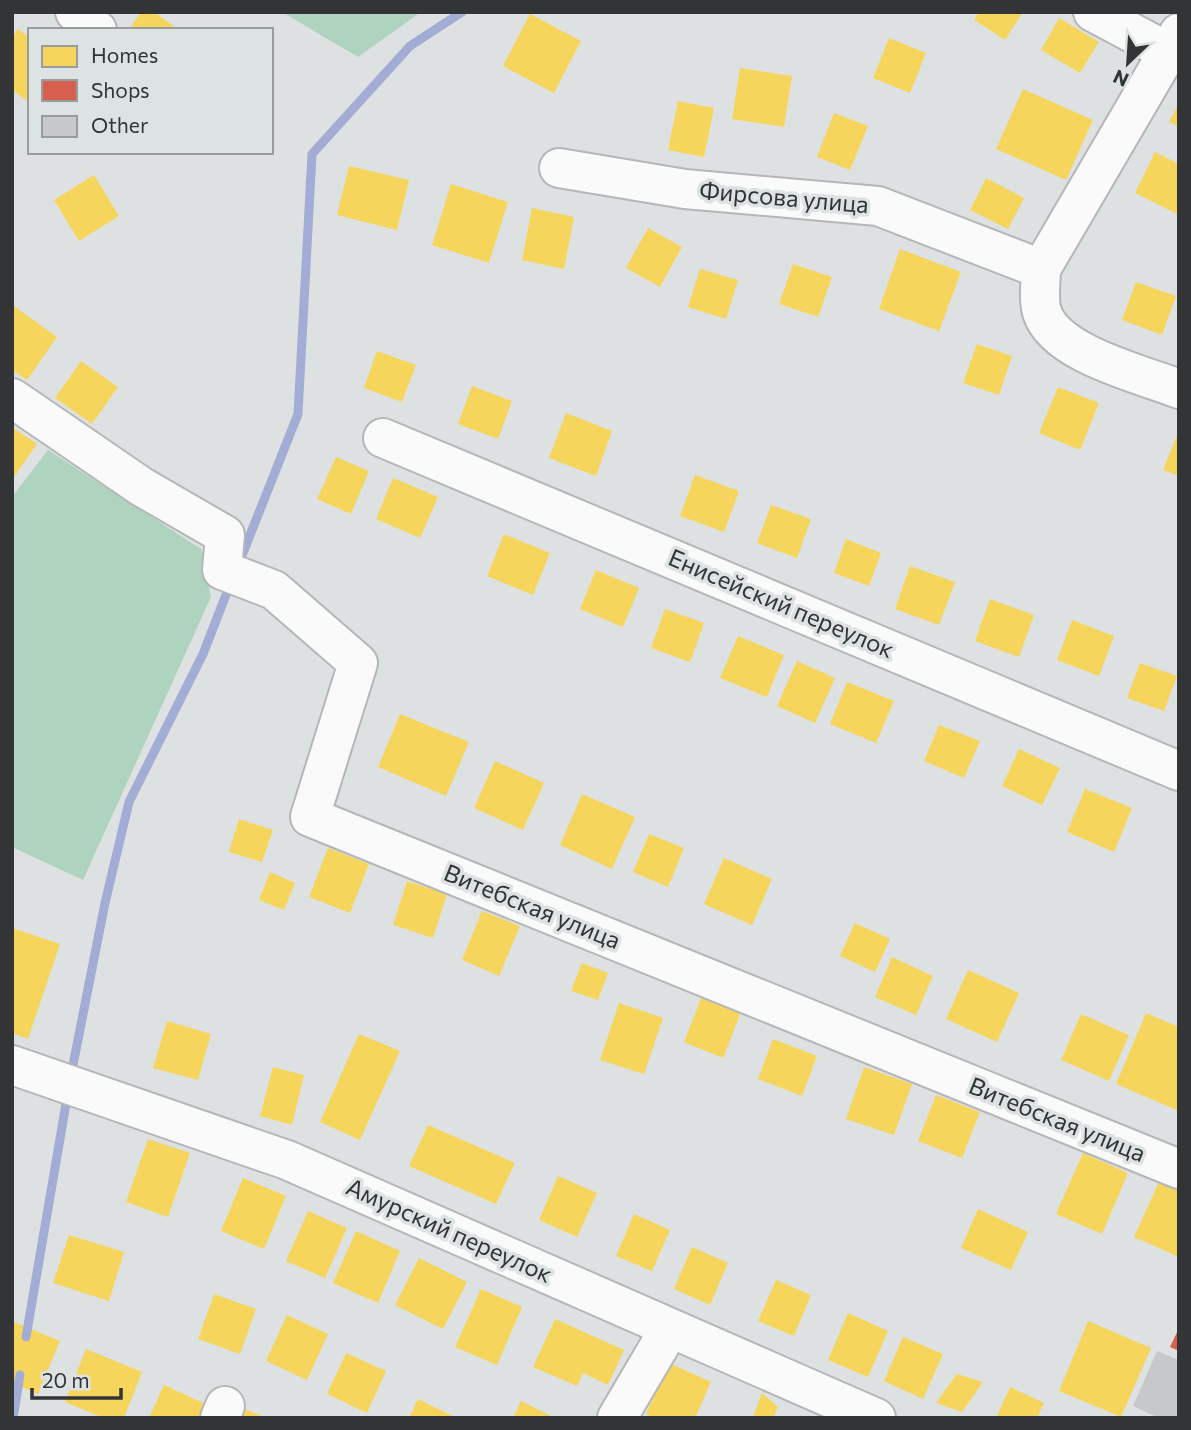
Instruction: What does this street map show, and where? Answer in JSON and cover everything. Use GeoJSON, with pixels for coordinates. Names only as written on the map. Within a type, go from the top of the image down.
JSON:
{"type":"FeatureCollection","features":[{"type":"Feature","properties":{"kind":"street"},"geometry":{"type":"LineString","coordinates":[[75,12],[95,28]]}},
{"type":"Feature","properties":{"kind":"street"},"geometry":{"type":"LineString","coordinates":[[1093,12],[1173,42],[1041,269],[1042,312],[1061,340],[1080,351],[1179,389]]}},
{"type":"Feature","properties":{"kind":"street","name":"Фирсова улица"},"geometry":{"type":"LineString","coordinates":[[559,168],[685,189],[878,206],[1041,269]]}},
{"type":"Feature","properties":{"kind":"street","name":"Витебская улица"},"geometry":{"type":"LineString","coordinates":[[12,398],[142,487],[225,536],[222,570],[274,590],[358,663],[310,817],[1179,1169]]}},
{"type":"Feature","properties":{"kind":"street","name":"Енисейский переулок"},"geometry":{"type":"LineString","coordinates":[[383,438],[1179,771]]}},
{"type":"Feature","properties":{"kind":"street","name":"Амурский переулок"},"geometry":{"type":"LineString","coordinates":[[12,1065],[287,1160],[876,1418]]}},
{"type":"Feature","properties":{"kind":"street"},"geometry":{"type":"LineString","coordinates":[[617,1418],[670,1328]]}},
{"type":"Feature","properties":{"kind":"green space"},"geometry":{"type":"Polygon","coordinates":[[[282,12],[421,12],[358,57],[282,12]]]}},
{"type":"Feature","properties":{"kind":"green space"},"geometry":{"type":"Polygon","coordinates":[[[48,450],[201,549],[211,597],[83,880],[12,847],[12,497],[48,450]]]}},
{"type":"Feature","properties":{"kind":"building: Homes"},"geometry":{"type":"Polygon","coordinates":[[[141,12],[154,12],[176,28],[130,28],[141,12]]]}},
{"type":"Feature","properties":{"kind":"building: Homes"},"geometry":{"type":"Polygon","coordinates":[[[979,12],[1023,12],[1005,40],[974,20],[979,12]]]}},
{"type":"Feature","properties":{"kind":"building: Homes"},"geometry":{"type":"Polygon","coordinates":[[[530,14],[581,41],[554,93],[503,66],[530,14]]]}},
{"type":"Feature","properties":{"kind":"building: Homes"},"geometry":{"type":"Polygon","coordinates":[[[1059,18],[1099,42],[1080,73],[1041,50],[1059,18]]]}},
{"type":"Feature","properties":{"kind":"building: Homes"},"geometry":{"type":"Polygon","coordinates":[[[18,29],[28,36],[28,102],[12,90],[12,37],[18,29]]]}},
{"type":"Feature","properties":{"kind":"building: Homes"},"geometry":{"type":"Polygon","coordinates":[[[889,38],[926,53],[910,93],[873,78],[889,38]]]}},
{"type":"Feature","properties":{"kind":"building: Homes"},"geometry":{"type":"Polygon","coordinates":[[[740,68],[792,76],[784,127],[732,119],[740,68]]]}},
{"type":"Feature","properties":{"kind":"building: Homes"},"geometry":{"type":"Polygon","coordinates":[[[1023,89],[1093,120],[1066,180],[996,149],[1023,89]]]}},
{"type":"Feature","properties":{"kind":"building: Homes"},"geometry":{"type":"Polygon","coordinates":[[[678,101],[714,108],[704,157],[668,150],[678,101]]]}},
{"type":"Feature","properties":{"kind":"building: Homes"},"geometry":{"type":"Polygon","coordinates":[[[1179,103],[1179,127],[1169,122],[1179,103]]]}},
{"type":"Feature","properties":{"kind":"building: Homes"},"geometry":{"type":"Polygon","coordinates":[[[834,113],[868,126],[850,170],[817,157],[834,113]]]}},
{"type":"Feature","properties":{"kind":"building: Homes"},"geometry":{"type":"Polygon","coordinates":[[[1155,152],[1179,164],[1179,215],[1135,193],[1155,152]]]}},
{"type":"Feature","properties":{"kind":"building: Homes"},"geometry":{"type":"Polygon","coordinates":[[[349,166],[409,180],[397,230],[337,215],[349,166]]]}},
{"type":"Feature","properties":{"kind":"building: Homes"},"geometry":{"type":"Polygon","coordinates":[[[94,175],[119,216],[79,241],[54,200],[94,175]]]}},
{"type":"Feature","properties":{"kind":"building: Homes"},"geometry":{"type":"Polygon","coordinates":[[[986,178],[1024,198],[1008,229],[970,210],[986,178]]]}},
{"type":"Feature","properties":{"kind":"building: Homes"},"geometry":{"type":"Polygon","coordinates":[[[451,184],[508,202],[489,263],[432,245],[451,184]]]}},
{"type":"Feature","properties":{"kind":"building: Homes"},"geometry":{"type":"Polygon","coordinates":[[[532,208],[574,217],[564,269],[522,260],[532,208]]]}},
{"type":"Feature","properties":{"kind":"building: Homes"},"geometry":{"type":"Polygon","coordinates":[[[648,228],[682,247],[660,287],[626,268],[648,228]]]}},
{"type":"Feature","properties":{"kind":"building: Homes"},"geometry":{"type":"Polygon","coordinates":[[[900,249],[961,272],[939,331],[879,309],[900,249]]]}},
{"type":"Feature","properties":{"kind":"building: Homes"},"geometry":{"type":"Polygon","coordinates":[[[793,264],[832,277],[818,317],[779,304],[793,264]]]}},
{"type":"Feature","properties":{"kind":"building: Homes"},"geometry":{"type":"Polygon","coordinates":[[[700,269],[738,280],[726,319],[688,307],[700,269]]]}},
{"type":"Feature","properties":{"kind":"building: Homes"},"geometry":{"type":"Polygon","coordinates":[[[1136,282],[1176,296],[1162,335],[1122,320],[1136,282]]]}},
{"type":"Feature","properties":{"kind":"building: Homes"},"geometry":{"type":"Polygon","coordinates":[[[14,306],[57,337],[27,380],[12,370],[14,306]]]}},
{"type":"Feature","properties":{"kind":"building: Homes"},"geometry":{"type":"Polygon","coordinates":[[[977,344],[1012,356],[999,395],[963,383],[977,344]]]}},
{"type":"Feature","properties":{"kind":"building: Homes"},"geometry":{"type":"Polygon","coordinates":[[[377,351],[416,365],[402,402],[364,388],[377,351]]]}},
{"type":"Feature","properties":{"kind":"building: Homes"},"geometry":{"type":"Polygon","coordinates":[[[81,361],[118,387],[92,424],[55,398],[81,361]]]}},
{"type":"Feature","properties":{"kind":"building: Homes"},"geometry":{"type":"Polygon","coordinates":[[[472,386],[512,401],[498,439],[458,424],[472,386]]]}},
{"type":"Feature","properties":{"kind":"building: Homes"},"geometry":{"type":"Polygon","coordinates":[[[1058,387],[1099,403],[1080,450],[1039,433],[1058,387]]]}},
{"type":"Feature","properties":{"kind":"building: Homes"},"geometry":{"type":"Polygon","coordinates":[[[566,413],[612,431],[596,476],[549,458],[566,413]]]}},
{"type":"Feature","properties":{"kind":"building: Homes"},"geometry":{"type":"Polygon","coordinates":[[[12,427],[37,444],[12,480],[12,427]]]}},
{"type":"Feature","properties":{"kind":"building: Homes"},"geometry":{"type":"Polygon","coordinates":[[[1179,430],[1179,476],[1163,470],[1179,430]]]}},
{"type":"Feature","properties":{"kind":"building: Homes"},"geometry":{"type":"Polygon","coordinates":[[[336,457],[369,471],[351,514],[317,499],[336,457]]]}},
{"type":"Feature","properties":{"kind":"building: Homes"},"geometry":{"type":"Polygon","coordinates":[[[695,475],[739,491],[724,532],[680,516],[695,475]]]}},
{"type":"Feature","properties":{"kind":"building: Homes"},"geometry":{"type":"Polygon","coordinates":[[[393,478],[438,497],[420,538],[376,519],[393,478]]]}},
{"type":"Feature","properties":{"kind":"building: Homes"},"geometry":{"type":"Polygon","coordinates":[[[771,505],[811,519],[797,558],[757,543],[771,505]]]}},
{"type":"Feature","properties":{"kind":"building: Homes"},"geometry":{"type":"Polygon","coordinates":[[[504,534],[550,553],[533,595],[487,576],[504,534]]]}},
{"type":"Feature","properties":{"kind":"building: Homes"},"geometry":{"type":"Polygon","coordinates":[[[846,539],[881,553],[869,586],[834,573],[846,539]]]}},
{"type":"Feature","properties":{"kind":"building: Homes"},"geometry":{"type":"Polygon","coordinates":[[[910,566],[955,582],[939,625],[895,609],[910,566]]]}},
{"type":"Feature","properties":{"kind":"building: Homes"},"geometry":{"type":"Polygon","coordinates":[[[596,570],[639,588],[623,627],[580,609],[596,570]]]}},
{"type":"Feature","properties":{"kind":"building: Homes"},"geometry":{"type":"Polygon","coordinates":[[[990,599],[1034,615],[1019,657],[975,641],[990,599]]]}},
{"type":"Feature","properties":{"kind":"building: Homes"},"geometry":{"type":"Polygon","coordinates":[[[665,609],[704,623],[690,662],[651,648],[665,609]]]}},
{"type":"Feature","properties":{"kind":"building: Homes"},"geometry":{"type":"Polygon","coordinates":[[[1072,620],[1114,636],[1099,676],[1057,660],[1072,620]]]}},
{"type":"Feature","properties":{"kind":"building: Homes"},"geometry":{"type":"Polygon","coordinates":[[[738,636],[784,655],[767,697],[720,678],[738,636]]]}},
{"type":"Feature","properties":{"kind":"building: Homes"},"geometry":{"type":"Polygon","coordinates":[[[797,661],[835,678],[815,723],[777,706],[797,661]]]}},
{"type":"Feature","properties":{"kind":"building: Homes"},"geometry":{"type":"Polygon","coordinates":[[[1140,663],[1177,676],[1164,711],[1127,698],[1140,663]]]}},
{"type":"Feature","properties":{"kind":"building: Homes"},"geometry":{"type":"Polygon","coordinates":[[[847,682],[894,701],[876,743],[830,724],[847,682]]]}},
{"type":"Feature","properties":{"kind":"building: Homes"},"geometry":{"type":"Polygon","coordinates":[[[400,714],[469,742],[446,796],[378,767],[400,714]]]}},
{"type":"Feature","properties":{"kind":"building: Homes"},"geometry":{"type":"Polygon","coordinates":[[[939,725],[980,741],[964,778],[924,761],[939,725]]]}},
{"type":"Feature","properties":{"kind":"building: Homes"},"geometry":{"type":"Polygon","coordinates":[[[1019,749],[1060,768],[1042,805],[1002,786],[1019,749]]]}},
{"type":"Feature","properties":{"kind":"building: Homes"},"geometry":{"type":"Polygon","coordinates":[[[495,761],[544,783],[523,830],[474,808],[495,761]]]}},
{"type":"Feature","properties":{"kind":"building: Homes"},"geometry":{"type":"Polygon","coordinates":[[[1085,789],[1132,808],[1114,852],[1067,832],[1085,789]]]}},
{"type":"Feature","properties":{"kind":"building: Homes"},"geometry":{"type":"Polygon","coordinates":[[[582,794],[635,817],[612,869],[560,845],[582,794]]]}},
{"type":"Feature","properties":{"kind":"building: Homes"},"geometry":{"type":"Polygon","coordinates":[[[239,819],[273,830],[262,862],[229,852],[239,819]]]}},
{"type":"Feature","properties":{"kind":"building: Homes"},"geometry":{"type":"Polygon","coordinates":[[[649,834],[684,848],[668,887],[633,872],[649,834]]]}},
{"type":"Feature","properties":{"kind":"building: Homes"},"geometry":{"type":"Polygon","coordinates":[[[328,848],[369,864],[350,913],[309,897],[328,848]]]}},
{"type":"Feature","properties":{"kind":"building: Homes"},"geometry":{"type":"Polygon","coordinates":[[[724,858],[772,879],[752,925],[704,904],[724,858]]]}},
{"type":"Feature","properties":{"kind":"building: Homes"},"geometry":{"type":"Polygon","coordinates":[[[270,872],[295,883],[284,910],[259,900],[270,872]]]}},
{"type":"Feature","properties":{"kind":"building: Homes"},"geometry":{"type":"Polygon","coordinates":[[[407,881],[447,894],[433,938],[393,925],[407,881]]]}},
{"type":"Feature","properties":{"kind":"building: Homes"},"geometry":{"type":"Polygon","coordinates":[[[482,911],[520,926],[499,976],[462,960],[482,911]]]}},
{"type":"Feature","properties":{"kind":"building: Homes"},"geometry":{"type":"Polygon","coordinates":[[[855,923],[890,939],[875,972],[840,956],[855,923]]]}},
{"type":"Feature","properties":{"kind":"building: Homes"},"geometry":{"type":"Polygon","coordinates":[[[12,928],[60,944],[28,1039],[12,1033],[12,928]]]}},
{"type":"Feature","properties":{"kind":"building: Homes"},"geometry":{"type":"Polygon","coordinates":[[[892,957],[933,976],[916,1015],[875,997],[892,957]]]}},
{"type":"Feature","properties":{"kind":"building: Homes"},"geometry":{"type":"Polygon","coordinates":[[[582,963],[608,973],[598,1000],[571,991],[582,963]]]}},
{"type":"Feature","properties":{"kind":"building: Homes"},"geometry":{"type":"Polygon","coordinates":[[[968,970],[1019,993],[997,1042],[946,1019],[968,970]]]}},
{"type":"Feature","properties":{"kind":"building: Homes"},"geometry":{"type":"Polygon","coordinates":[[[702,996],[741,1012],[723,1058],[684,1042],[702,996]]]}},
{"type":"Feature","properties":{"kind":"building: Homes"},"geometry":{"type":"Polygon","coordinates":[[[619,1003],[663,1018],[644,1074],[600,1060],[619,1003]]]}},
{"type":"Feature","properties":{"kind":"building: Homes"},"geometry":{"type":"Polygon","coordinates":[[[1146,1013],[1179,1027],[1179,1111],[1116,1084],[1146,1013]]]}},
{"type":"Feature","properties":{"kind":"building: Homes"},"geometry":{"type":"Polygon","coordinates":[[[1081,1014],[1129,1035],[1109,1081],[1061,1060],[1081,1014]]]}},
{"type":"Feature","properties":{"kind":"building: Homes"},"geometry":{"type":"Polygon","coordinates":[[[167,1021],[211,1034],[198,1080],[153,1068],[167,1021]]]}},
{"type":"Feature","properties":{"kind":"building: Homes"},"geometry":{"type":"Polygon","coordinates":[[[359,1034],[400,1051],[360,1140],[320,1122],[359,1034]]]}},
{"type":"Feature","properties":{"kind":"building: Homes"},"geometry":{"type":"Polygon","coordinates":[[[773,1039],[817,1056],[802,1096],[758,1079],[773,1039]]]}},
{"type":"Feature","properties":{"kind":"building: Homes"},"geometry":{"type":"Polygon","coordinates":[[[273,1067],[304,1075],[292,1125],[260,1116],[273,1067]]]}},
{"type":"Feature","properties":{"kind":"building: Homes"},"geometry":{"type":"Polygon","coordinates":[[[864,1067],[912,1084],[894,1135],[846,1119],[864,1067]]]}},
{"type":"Feature","properties":{"kind":"building: Homes"},"geometry":{"type":"Polygon","coordinates":[[[936,1095],[980,1112],[962,1158],[918,1141],[936,1095]]]}},
{"type":"Feature","properties":{"kind":"building: Homes"},"geometry":{"type":"Polygon","coordinates":[[[428,1125],[515,1163],[496,1204],[409,1166],[428,1125]]]}},
{"type":"Feature","properties":{"kind":"building: Homes"},"geometry":{"type":"Polygon","coordinates":[[[148,1139],[190,1153],[168,1217],[126,1202],[148,1139]]]}},
{"type":"Feature","properties":{"kind":"building: Homes"},"geometry":{"type":"Polygon","coordinates":[[[1083,1153],[1128,1173],[1102,1234],[1056,1214],[1083,1153]]]}},
{"type":"Feature","properties":{"kind":"building: Homes"},"geometry":{"type":"Polygon","coordinates":[[[558,1176],[597,1193],[577,1237],[539,1220],[558,1176]]]}},
{"type":"Feature","properties":{"kind":"building: Homes"},"geometry":{"type":"Polygon","coordinates":[[[243,1178],[286,1196],[264,1249],[221,1231],[243,1178]]]}},
{"type":"Feature","properties":{"kind":"building: Homes"},"geometry":{"type":"Polygon","coordinates":[[[1159,1182],[1179,1191],[1179,1257],[1134,1237],[1159,1182]]]}},
{"type":"Feature","properties":{"kind":"building: Homes"},"geometry":{"type":"Polygon","coordinates":[[[978,1209],[1028,1232],[1011,1270],[961,1248],[978,1209]]]}},
{"type":"Feature","properties":{"kind":"building: Homes"},"geometry":{"type":"Polygon","coordinates":[[[308,1211],[347,1228],[325,1278],[286,1261],[308,1211]]]}},
{"type":"Feature","properties":{"kind":"building: Homes"},"geometry":{"type":"Polygon","coordinates":[[[634,1214],[670,1230],[652,1271],[616,1256],[634,1214]]]}},
{"type":"Feature","properties":{"kind":"building: Homes"},"geometry":{"type":"Polygon","coordinates":[[[356,1231],[400,1251],[378,1303],[333,1283],[356,1231]]]}},
{"type":"Feature","properties":{"kind":"building: Homes"},"geometry":{"type":"Polygon","coordinates":[[[69,1235],[124,1252],[109,1301],[53,1283],[69,1235]]]}},
{"type":"Feature","properties":{"kind":"building: Homes"},"geometry":{"type":"Polygon","coordinates":[[[692,1247],[728,1263],[710,1305],[674,1289],[692,1247]]]}},
{"type":"Feature","properties":{"kind":"building: Homes"},"geometry":{"type":"Polygon","coordinates":[[[419,1258],[467,1282],[443,1329],[395,1305],[419,1258]]]}},
{"type":"Feature","properties":{"kind":"building: Homes"},"geometry":{"type":"Polygon","coordinates":[[[776,1280],[811,1295],[794,1336],[758,1321],[776,1280]]]}},
{"type":"Feature","properties":{"kind":"building: Homes"},"geometry":{"type":"Polygon","coordinates":[[[481,1289],[522,1307],[497,1365],[455,1347],[481,1289]]]}},
{"type":"Feature","properties":{"kind":"building: Homes"},"geometry":{"type":"Polygon","coordinates":[[[214,1294],[256,1309],[240,1354],[198,1339],[214,1294]]]}},
{"type":"Feature","properties":{"kind":"building: Homes"},"geometry":{"type":"Polygon","coordinates":[[[848,1313],[888,1331],[868,1377],[828,1360],[848,1313]]]}},
{"type":"Feature","properties":{"kind":"building: Homes"},"geometry":{"type":"Polygon","coordinates":[[[287,1315],[328,1334],[307,1380],[266,1361],[287,1315]]]}},
{"type":"Feature","properties":{"kind":"building: Homes"},"geometry":{"type":"Polygon","coordinates":[[[555,1319],[624,1350],[608,1385],[583,1373],[577,1386],[533,1367],[555,1319]]]}},
{"type":"Feature","properties":{"kind":"building: Homes"},"geometry":{"type":"Polygon","coordinates":[[[1088,1321],[1151,1348],[1121,1417],[1059,1391],[1088,1321]]]}},
{"type":"Feature","properties":{"kind":"building: Homes"},"geometry":{"type":"Polygon","coordinates":[[[14,1322],[60,1341],[38,1394],[12,1383],[14,1322]]]}},
{"type":"Feature","properties":{"kind":"building: Homes"},"geometry":{"type":"Polygon","coordinates":[[[903,1337],[943,1354],[923,1399],[884,1381],[903,1337]]]}},
{"type":"Feature","properties":{"kind":"building: Homes"},"geometry":{"type":"Polygon","coordinates":[[[86,1349],[142,1372],[124,1418],[104,1418],[65,1402],[86,1349]]]}},
{"type":"Feature","properties":{"kind":"building: Homes"},"geometry":{"type":"Polygon","coordinates":[[[346,1353],[386,1371],[367,1413],[327,1394],[346,1353]]]}},
{"type":"Feature","properties":{"kind":"building: Homes"},"geometry":{"type":"Polygon","coordinates":[[[669,1363],[711,1382],[695,1418],[655,1418],[646,1414],[669,1363]]]}},
{"type":"Feature","properties":{"kind":"building: Homes"},"geometry":{"type":"Polygon","coordinates":[[[957,1374],[983,1382],[962,1412],[936,1403],[957,1374]]]}},
{"type":"Feature","properties":{"kind":"building: Homes"},"geometry":{"type":"Polygon","coordinates":[[[164,1385],[210,1406],[205,1418],[149,1418],[164,1385]]]}},
{"type":"Feature","properties":{"kind":"building: Homes"},"geometry":{"type":"Polygon","coordinates":[[[1010,1387],[1044,1403],[1037,1418],[996,1418],[1010,1387]]]}},
{"type":"Feature","properties":{"kind":"building: Homes"},"geometry":{"type":"Polygon","coordinates":[[[762,1393],[778,1407],[773,1418],[753,1417],[762,1393]]]}},
{"type":"Feature","properties":{"kind":"building: Homes"},"geometry":{"type":"Polygon","coordinates":[[[418,1399],[457,1418],[409,1418],[418,1399]]]}},
{"type":"Feature","properties":{"kind":"building: Homes"},"geometry":{"type":"Polygon","coordinates":[[[521,1401],[555,1418],[513,1418],[521,1401]]]}},
{"type":"Feature","properties":{"kind":"building: Homes"},"geometry":{"type":"Polygon","coordinates":[[[243,1408],[266,1418],[239,1418],[243,1408]]]}},
{"type":"Feature","properties":{"kind":"building: Shops"},"geometry":{"type":"Polygon","coordinates":[[[1179,1328],[1179,1351],[1170,1347],[1179,1328]]]}},
{"type":"Feature","properties":{"kind":"building: Other"},"geometry":{"type":"Polygon","coordinates":[[[1157,1351],[1179,1360],[1179,1418],[1159,1418],[1133,1406],[1157,1351]]]}},
{"type":"Feature","properties":{"kind":"waterway"},"geometry":{"type":"LineString","coordinates":[[239,563],[298,414],[312,154],[410,46],[462,12]]}},
{"type":"Feature","properties":{"kind":"waterway"},"geometry":{"type":"LineString","coordinates":[[71,1075],[105,903],[129,802],[203,654],[231,582]]}},
{"type":"Feature","properties":{"kind":"waterway"},"geometry":{"type":"LineString","coordinates":[[26,1337],[68,1092]]}},
{"type":"Feature","properties":{"kind":"waterway"},"geometry":{"type":"LineString","coordinates":[[13,1418],[20,1375]]}}]}
